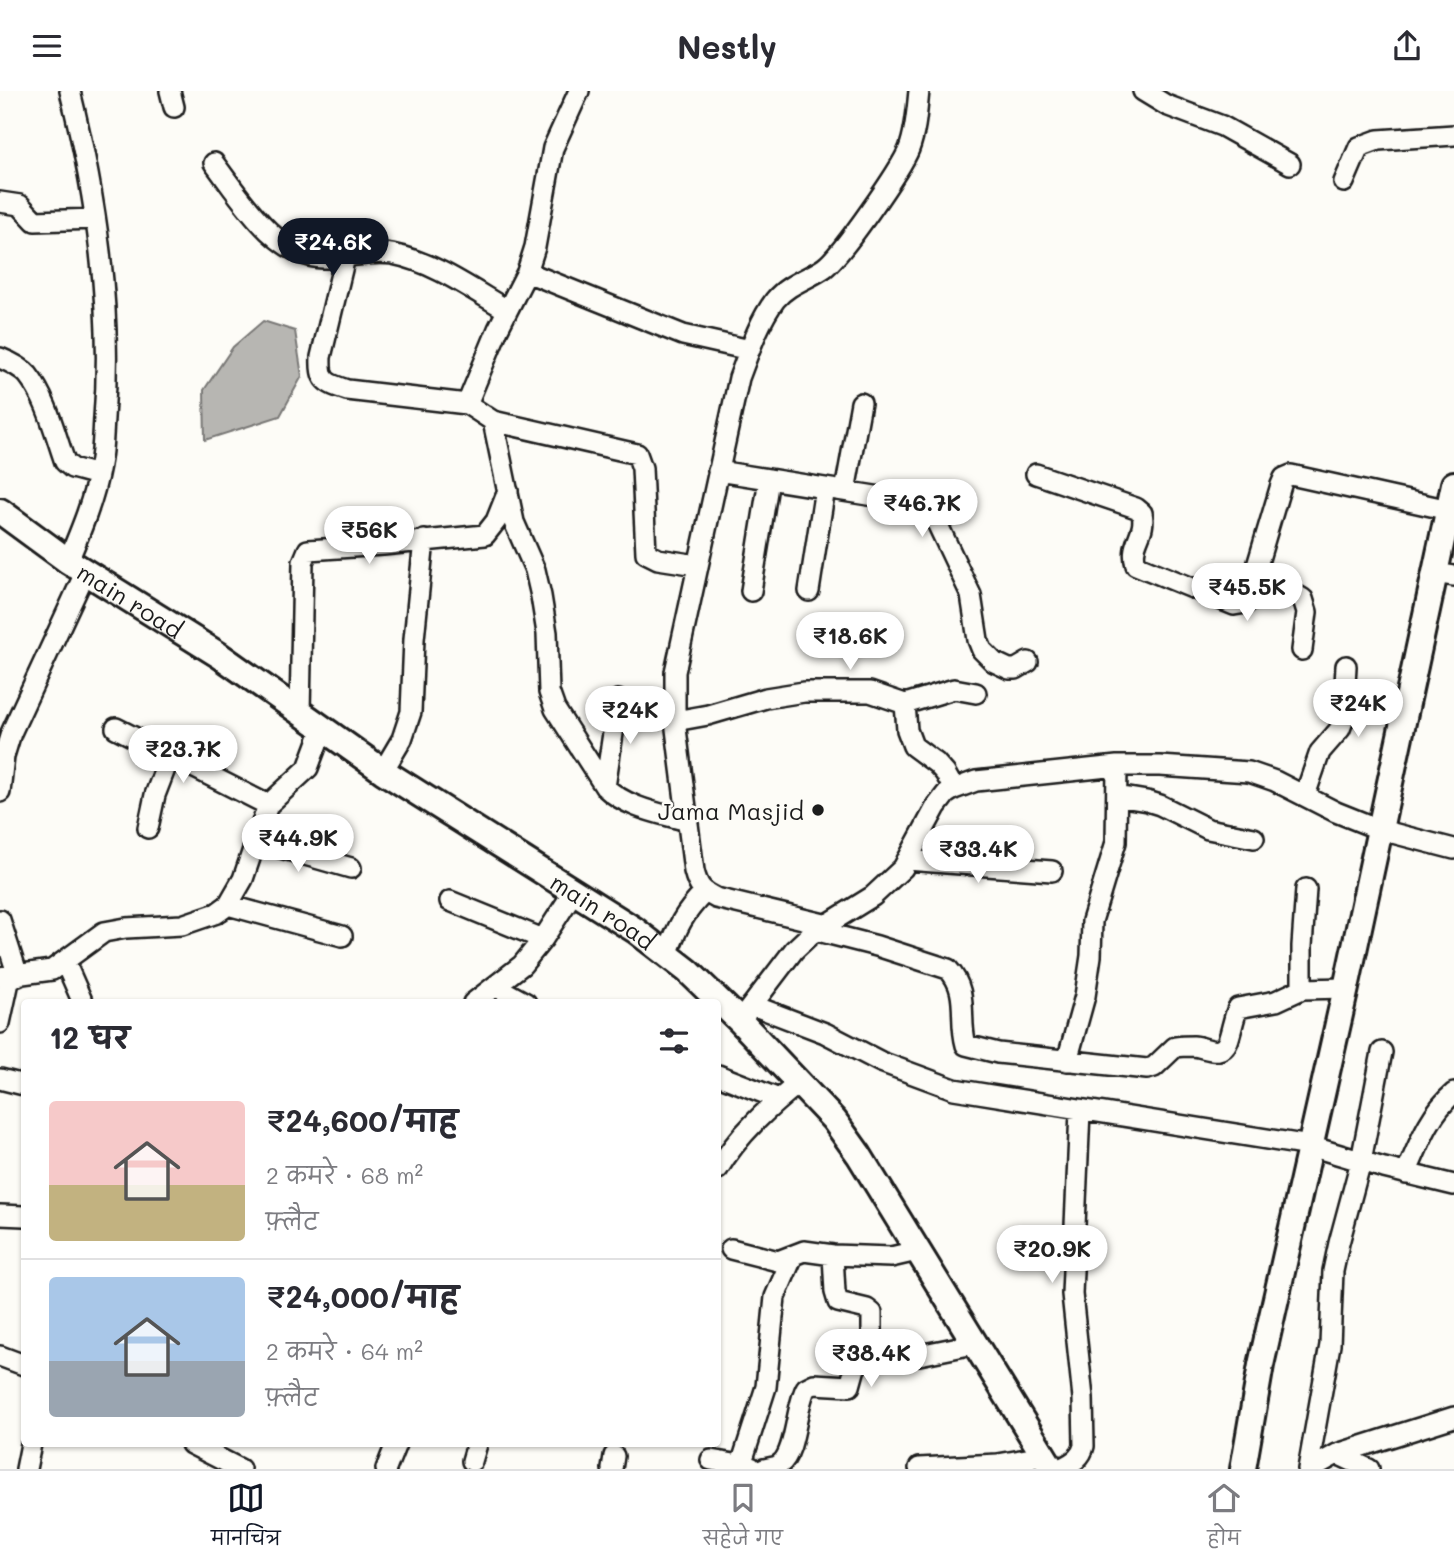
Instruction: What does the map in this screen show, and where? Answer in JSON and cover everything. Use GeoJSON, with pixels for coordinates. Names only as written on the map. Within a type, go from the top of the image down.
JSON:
{"type":"FeatureCollection","features":[{"type":"Feature","properties":{"kind":"main road"},"geometry":{"type":"LineString","coordinates":[[1243,1469],[1261,1365],[1381,830],[1444,575],[1448,510],[1454,484]]}},
{"type":"Feature","properties":{"kind":"main road","name":"main road"},"geometry":{"type":"LineString","coordinates":[[0,511],[77,566],[219,655],[383,771],[635,930],[746,1013],[800,1082],[834,1120],[859,1155],[974,1345],[1052,1465]]}},
{"type":"Feature","properties":{"kind":"street"},"geometry":{"type":"LineString","coordinates":[[0,792],[4,756],[11,733],[77,566],[98,475],[108,367],[103,285],[81,135],[70,91]]}},
{"type":"Feature","properties":{"kind":"street"},"geometry":{"type":"LineString","coordinates":[[467,404],[507,310],[527,272],[535,247],[553,148],[579,91]]}},
{"type":"Feature","properties":{"kind":"street"},"geometry":{"type":"LineString","coordinates":[[919,91],[913,138],[899,166],[845,245],[825,267],[794,284],[776,298],[765,316],[739,379],[675,672],[675,721],[698,886],[704,893],[716,898],[823,928],[948,969],[956,978],[963,999],[964,1041],[970,1048],[1147,1069],[1154,1067],[1175,1047],[1193,1046],[1221,1050],[1227,1044],[1238,1008],[1276,1001],[1302,989],[1346,988]]}},
{"type":"Feature","properties":{"kind":"street"},"geometry":{"type":"LineString","coordinates":[[1143,91],[1166,105],[1222,127],[1290,164]]}},
{"type":"Feature","properties":{"kind":"street"},"geometry":{"type":"LineString","coordinates":[[1343,181],[1359,147],[1378,140],[1454,135]]}},
{"type":"Feature","properties":{"kind":"street"},"geometry":{"type":"LineString","coordinates":[[214,163],[277,240],[294,250],[309,256],[345,257],[372,252],[412,259],[437,269],[507,310]]}},
{"type":"Feature","properties":{"kind":"street"},"geometry":{"type":"LineString","coordinates":[[0,202],[20,205],[35,221],[95,219]]}},
{"type":"Feature","properties":{"kind":"street"},"geometry":{"type":"LineString","coordinates":[[345,257],[321,356],[320,371],[324,379],[331,385],[347,390],[467,404],[493,421],[637,454],[642,468],[646,552],[658,559],[697,565]]}},
{"type":"Feature","properties":{"kind":"street"},"geometry":{"type":"LineString","coordinates":[[527,272],[683,335],[750,350]]}},
{"type":"Feature","properties":{"kind":"street"},"geometry":{"type":"LineString","coordinates":[[0,358],[28,374],[43,401],[65,462],[72,468],[98,475]]}},
{"type":"Feature","properties":{"kind":"street"},"geometry":{"type":"LineString","coordinates":[[845,491],[861,403]]}},
{"type":"Feature","properties":{"kind":"street"},"geometry":{"type":"LineString","coordinates":[[493,421],[514,522],[535,571],[541,596],[547,633],[549,692],[555,709],[605,787],[614,796],[629,804],[687,821]]}},
{"type":"Feature","properties":{"kind":"street"},"geometry":{"type":"LineString","coordinates":[[718,471],[892,500],[927,513],[937,523],[971,595],[982,650],[994,662],[1009,669],[1016,669],[1028,662]]}},
{"type":"Feature","properties":{"kind":"street"},"geometry":{"type":"LineString","coordinates":[[1036,474],[1136,508],[1142,513],[1144,523],[1133,554],[1136,565],[1234,604],[1246,603],[1253,586],[1284,478],[1291,475],[1448,510]]}},
{"type":"Feature","properties":{"kind":"street"},"geometry":{"type":"LineString","coordinates":[[751,591],[769,479]]}},
{"type":"Feature","properties":{"kind":"street"},"geometry":{"type":"LineString","coordinates":[[809,591],[825,488]]}},
{"type":"Feature","properties":{"kind":"street"},"geometry":{"type":"LineString","coordinates":[[300,712],[303,562],[308,550],[485,535],[496,521],[508,491]]}},
{"type":"Feature","properties":{"kind":"street"},"geometry":{"type":"LineString","coordinates":[[383,771],[402,739],[411,712],[414,639],[424,540]]}},
{"type":"Feature","properties":{"kind":"street"},"geometry":{"type":"LineString","coordinates":[[1253,586],[1303,599],[1307,612],[1302,650]]}},
{"type":"Feature","properties":{"kind":"street"},"geometry":{"type":"LineString","coordinates":[[1305,795],[1320,752],[1340,729],[1343,721],[1346,666]]}},
{"type":"Feature","properties":{"kind":"street"},"geometry":{"type":"LineString","coordinates":[[675,721],[708,715],[766,698],[804,692],[870,692],[905,704],[954,689],[976,693]]}},
{"type":"Feature","properties":{"kind":"street"},"geometry":{"type":"LineString","coordinates":[[605,787],[618,700]]}},
{"type":"Feature","properties":{"kind":"street"},"geometry":{"type":"LineString","coordinates":[[905,704],[907,730],[913,746],[946,773],[954,789]]}},
{"type":"Feature","properties":{"kind":"street"},"geometry":{"type":"LineString","coordinates":[[9,977],[52,970],[104,932],[181,925],[217,913],[228,905],[243,879],[268,805],[308,768],[323,728]]}},
{"type":"Feature","properties":{"kind":"street"},"geometry":{"type":"LineString","coordinates":[[116,729],[268,805]]}},
{"type":"Feature","properties":{"kind":"street"},"geometry":{"type":"LineString","coordinates":[[148,828],[155,795],[170,756]]}},
{"type":"Feature","properties":{"kind":"street"},"geometry":{"type":"LineString","coordinates":[[1454,849],[1381,830],[1249,772],[1117,766],[976,781],[946,794],[936,807],[903,868],[873,896],[794,950],[746,1013],[825,1033],[881,1062],[954,1089],[1310,1146],[1454,1185]]}},
{"type":"Feature","properties":{"kind":"street"},"geometry":{"type":"LineString","coordinates":[[1067,1061],[1085,996],[1091,956],[1092,921],[1116,842],[1117,766]]}},
{"type":"Feature","properties":{"kind":"street"},"geometry":{"type":"LineString","coordinates":[[1117,796],[1147,800],[1195,824],[1254,838]]}},
{"type":"Feature","properties":{"kind":"street"},"geometry":{"type":"LineString","coordinates":[[256,841],[351,868]]}},
{"type":"Feature","properties":{"kind":"street"},"geometry":{"type":"LineString","coordinates":[[907,860],[1052,871]]}},
{"type":"Feature","properties":{"kind":"street"},"geometry":{"type":"LineString","coordinates":[[1302,989],[1306,889]]}},
{"type":"Feature","properties":{"kind":"street"},"geometry":{"type":"LineString","coordinates":[[478,999],[522,965],[543,939],[574,891]]}},
{"type":"Feature","properties":{"kind":"street"},"geometry":{"type":"LineString","coordinates":[[667,954],[679,922],[704,893]]}},
{"type":"Feature","properties":{"kind":"street"},"geometry":{"type":"LineString","coordinates":[[450,901],[543,939]]}},
{"type":"Feature","properties":{"kind":"street"},"geometry":{"type":"LineString","coordinates":[[228,905],[342,936]]}},
{"type":"Feature","properties":{"kind":"street"},"geometry":{"type":"LineString","coordinates":[[0,920],[9,977],[0,1023]]}},
{"type":"Feature","properties":{"kind":"street"},"geometry":{"type":"LineString","coordinates":[[65,962],[81,999]]}},
{"type":"Feature","properties":{"kind":"street"},"geometry":{"type":"LineString","coordinates":[[495,986],[519,999]]}},
{"type":"Feature","properties":{"kind":"street"},"geometry":{"type":"LineString","coordinates":[[1309,1469],[1330,1345],[1335,1262],[1361,1161],[1382,1052]]}},
{"type":"Feature","properties":{"kind":"street"},"geometry":{"type":"LineString","coordinates":[[721,1076],[779,1099]]}},
{"type":"Feature","properties":{"kind":"street"},"geometry":{"type":"LineString","coordinates":[[0,1079],[21,1084]]}},
{"type":"Feature","properties":{"kind":"street"},"geometry":{"type":"LineString","coordinates":[[721,1164],[731,1146],[800,1082]]}},
{"type":"Feature","properties":{"kind":"street"},"geometry":{"type":"LineString","coordinates":[[1406,1174],[1429,1121],[1441,1104],[1454,1093]]}},
{"type":"Feature","properties":{"kind":"street"},"geometry":{"type":"LineString","coordinates":[[919,1468],[1052,1465],[1076,1460],[1082,1453],[1083,1398],[1072,1294],[1080,1111]]}},
{"type":"Feature","properties":{"kind":"street"},"geometry":{"type":"LineString","coordinates":[[0,1215],[21,1216]]}},
{"type":"Feature","properties":{"kind":"street"},"geometry":{"type":"LineString","coordinates":[[731,1249],[778,1261],[792,1258],[804,1251],[891,1257],[917,1251]]}},
{"type":"Feature","properties":{"kind":"street"},"geometry":{"type":"LineString","coordinates":[[709,1457],[763,1469],[780,1465],[793,1437],[806,1388],[814,1384],[852,1384],[855,1368],[872,1347],[874,1317],[867,1309],[838,1302],[833,1255]]}},
{"type":"Feature","properties":{"kind":"street"},"geometry":{"type":"LineString","coordinates":[[741,1465],[766,1387],[775,1297],[792,1258]]}},
{"type":"Feature","properties":{"kind":"street"},"geometry":{"type":"LineString","coordinates":[[863,1358],[919,1355],[974,1345]]}},
{"type":"Feature","properties":{"kind":"street"},"geometry":{"type":"LineString","coordinates":[[0,1356],[21,1363]]}},
{"type":"Feature","properties":{"kind":"street"},"geometry":{"type":"LineString","coordinates":[[1309,1469],[1337,1454],[1454,1417]]}},
{"type":"Feature","properties":{"kind":"street"},"geometry":{"type":"LineString","coordinates":[[26,1469],[30,1447]]}},
{"type":"Feature","properties":{"kind":"street"},"geometry":{"type":"LineString","coordinates":[[197,1447],[240,1469]]}},
{"type":"Feature","properties":{"kind":"street"},"geometry":{"type":"LineString","coordinates":[[386,1469],[395,1447]]}},
{"type":"Feature","properties":{"kind":"street"},"geometry":{"type":"LineString","coordinates":[[1337,1454],[1366,1468]]}},
{"type":"Feature","properties":{"kind":"shaded area"},"geometry":{"type":"Polygon","coordinates":[[[263,321],[295,331],[302,376],[280,416],[205,440],[204,390],[233,347],[263,321]]]}},
{"type":"Feature","properties":{"kind":"place","name":"Jama Masjid"},"geometry":{"type":"Point","coordinates":[818,810]}}]}
